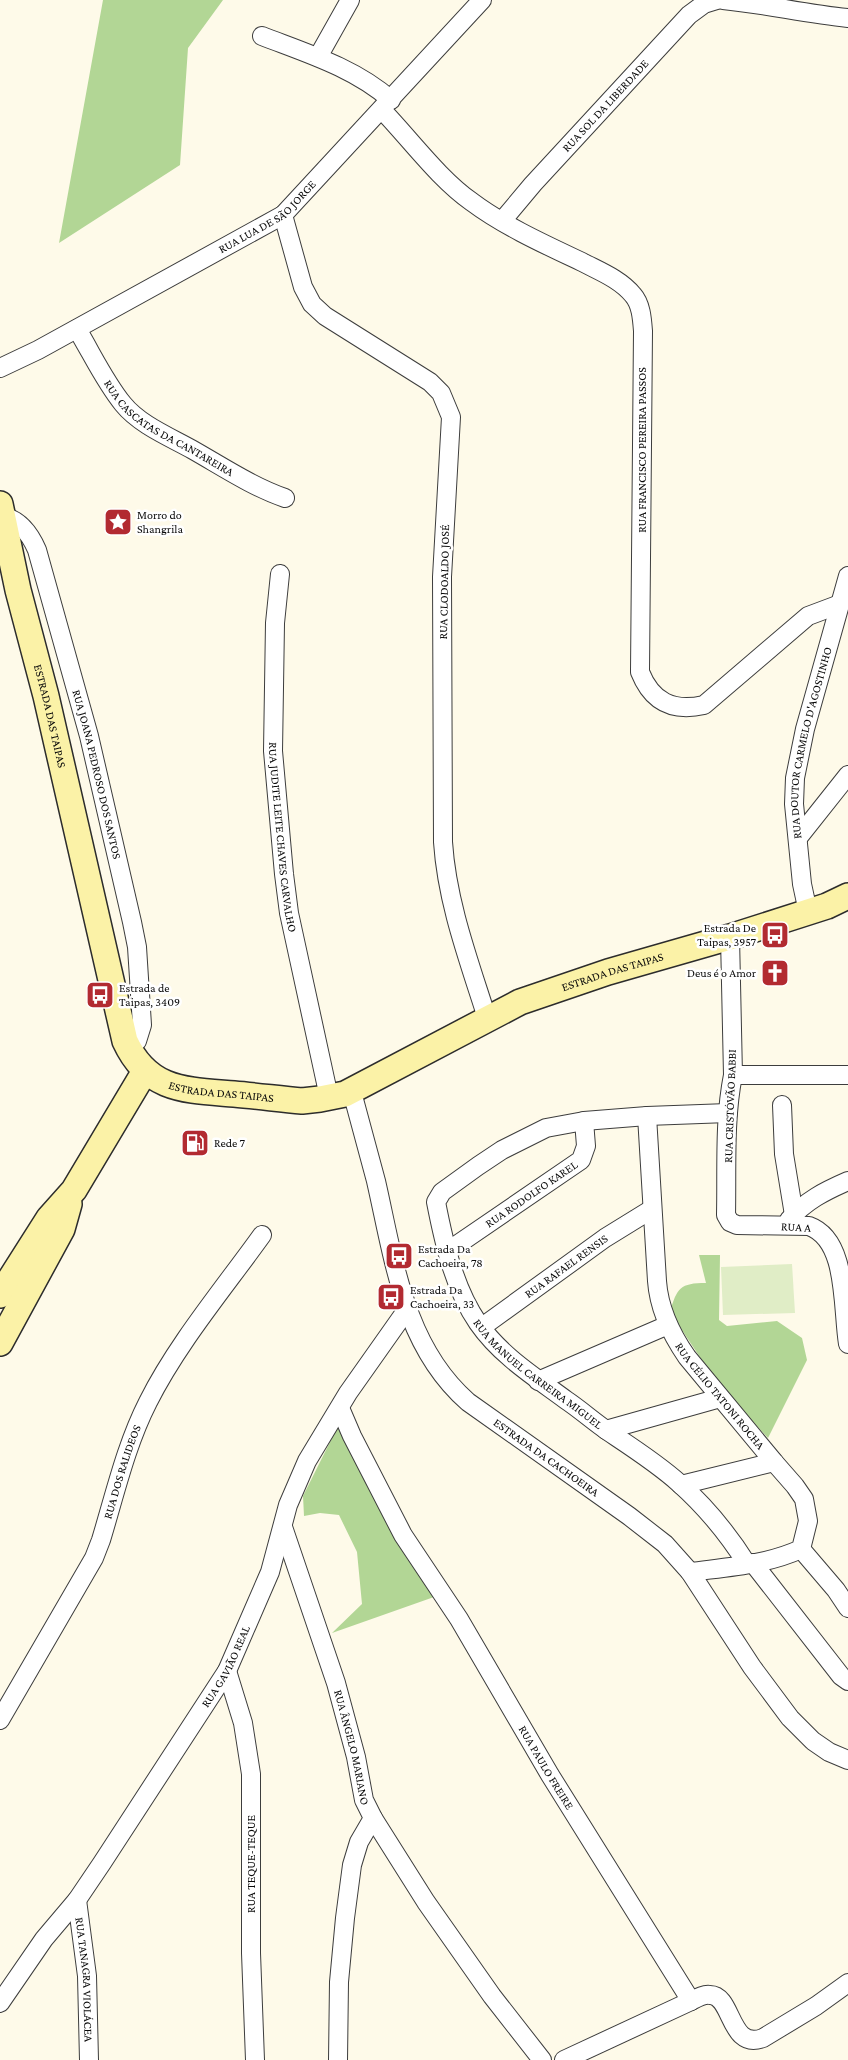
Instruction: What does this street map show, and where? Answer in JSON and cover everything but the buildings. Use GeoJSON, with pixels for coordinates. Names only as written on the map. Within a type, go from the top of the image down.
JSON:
{"type":"FeatureCollection","features":[{"type":"Feature","properties":{"kind":"main road","name":"ESTRADA DAS TAIPAS"},"geometry":{"type":"LineString","coordinates":[[1,512],[18,590],[46,696],[119,1016],[129,1049],[145,1071],[165,1083],[194,1091],[302,1101],[341,1094],[520,1002],[608,972],[730,937],[808,912],[848,896]]}},
{"type":"Feature","properties":{"kind":"main road"},"geometry":{"type":"LineString","coordinates":[[0,1295],[49,1218],[74,1190],[145,1071]]}},
{"type":"Feature","properties":{"kind":"main road"},"geometry":{"type":"LineString","coordinates":[[0,1343],[62,1229],[74,1190]]}},
{"type":"Feature","properties":{"kind":"street"},"geometry":{"type":"LineString","coordinates":[[318,57],[350,0]]}},
{"type":"Feature","properties":{"kind":"street","name":"RUA LUA DE SÃO JORGE"},"geometry":{"type":"LineString","coordinates":[[0,368],[77,329],[283,215],[482,0]]}},
{"type":"Feature","properties":{"kind":"street","name":"RUA SOL DA LIBERDADE"},"geometry":{"type":"LineString","coordinates":[[502,221],[533,184],[689,14],[704,4],[717,0]]}},
{"type":"Feature","properties":{"kind":"street"},"geometry":{"type":"LineString","coordinates":[[723,0],[760,4],[816,15],[848,18]]}},
{"type":"Feature","properties":{"kind":"street","name":"RUA FRANCISCO PEREIRA PASSOS"},"geometry":{"type":"LineString","coordinates":[[262,36],[318,57],[346,71],[386,105],[449,183],[472,202],[502,221],[601,271],[624,286],[634,296],[642,317],[640,672],[646,686],[659,698],[675,707],[687,709],[704,705],[808,616],[840,604]]}},
{"type":"Feature","properties":{"kind":"street","name":"RUA CLODOALDO JOSÉ"},"geometry":{"type":"LineString","coordinates":[[283,215],[303,287],[312,304],[325,316],[430,382],[441,393],[450,417],[442,577],[443,842],[449,888],[460,930],[488,1018]]}},
{"type":"Feature","properties":{"kind":"street","name":"RUA CASCATAS DA CANTAREIRA"},"geometry":{"type":"LineString","coordinates":[[77,329],[112,390],[124,406],[144,422],[250,483],[285,498]]}},
{"type":"Feature","properties":{"kind":"street","name":"RUA JOANA PEDROSO DOS SANTOS"},"geometry":{"type":"LineString","coordinates":[[1,512],[25,529],[31,536],[37,550],[89,736],[137,947],[142,1025],[137,1041],[129,1049]]}},
{"type":"Feature","properties":{"kind":"street","name":"RUA JUDITE LEITE CHAVES CARVALHO"},"geometry":{"type":"LineString","coordinates":[[280,574],[275,623],[273,751],[284,874],[289,913],[341,1094]]}},
{"type":"Feature","properties":{"kind":"street","name":"RUA DOUTOR CARMELO D'AGOSTINHO"},"geometry":{"type":"LineString","coordinates":[[808,912],[802,884],[794,804],[796,778],[805,728],[848,576]]}},
{"type":"Feature","properties":{"kind":"street"},"geometry":{"type":"LineString","coordinates":[[798,838],[848,775]]}},
{"type":"Feature","properties":{"kind":"street","name":"RUA CRISTÓVÃO BABBI"},"geometry":{"type":"LineString","coordinates":[[726,1215],[728,1113],[733,1075],[730,937]]}},
{"type":"Feature","properties":{"kind":"street"},"geometry":{"type":"LineString","coordinates":[[733,1075],[848,1074]]}},
{"type":"Feature","properties":{"kind":"street","name":"ESTRADA DA CACHOEIRA"},"geometry":{"type":"LineString","coordinates":[[341,1094],[408,1308],[421,1342],[438,1370],[456,1391],[507,1431],[574,1475],[665,1544],[690,1572],[752,1667],[790,1718],[813,1741],[829,1752],[848,1760]]}},
{"type":"Feature","properties":{"kind":"street"},"geometry":{"type":"LineString","coordinates":[[782,1105],[789,1220]]}},
{"type":"Feature","properties":{"kind":"street","name":"RUA MANUEL CARREIRA MIGUEL"},"geometry":{"type":"LineString","coordinates":[[728,1113],[584,1121],[546,1128],[533,1133],[478,1166],[442,1192],[436,1202],[456,1279],[469,1307],[482,1328],[504,1353],[538,1381],[681,1484],[718,1523],[841,1676],[848,1681]]}},
{"type":"Feature","properties":{"kind":"street","name":"RUA CÉLIO TATONI ROCHA"},"geometry":{"type":"LineString","coordinates":[[647,1116],[658,1300],[668,1326],[679,1346],[720,1398],[796,1486],[804,1499],[808,1521],[800,1549]]}},
{"type":"Feature","properties":{"kind":"street","name":"RUA RODOLFO KAREL"},"geometry":{"type":"LineString","coordinates":[[448,1250],[581,1160],[586,1146],[584,1121]]}},
{"type":"Feature","properties":{"kind":"street"},"geometry":{"type":"LineString","coordinates":[[789,1220],[818,1195],[848,1181]]}},
{"type":"Feature","properties":{"kind":"street","name":"RUA RAFAEL RENSIS"},"geometry":{"type":"LineString","coordinates":[[482,1328],[605,1238],[652,1209]]}},
{"type":"Feature","properties":{"kind":"street","name":"RUA A"},"geometry":{"type":"LineString","coordinates":[[726,1215],[730,1222],[737,1225],[789,1220],[818,1229],[831,1240],[838,1255],[847,1302],[848,1344]]}},
{"type":"Feature","properties":{"kind":"street","name":"RUA DOS RALIDEOS"},"geometry":{"type":"LineString","coordinates":[[0,1720],[94,1558],[102,1540],[136,1428],[148,1401],[175,1356],[262,1235]]}},
{"type":"Feature","properties":{"kind":"street","name":"RUA GAVIÃO REAL"},"geometry":{"type":"LineString","coordinates":[[0,2002],[44,1939],[77,1900],[227,1671],[277,1554],[282,1527],[306,1461],[408,1308]]}},
{"type":"Feature","properties":{"kind":"street"},"geometry":{"type":"LineString","coordinates":[[538,1381],[668,1326]]}},
{"type":"Feature","properties":{"kind":"street"},"geometry":{"type":"LineString","coordinates":[[606,1430],[720,1398]]}},
{"type":"Feature","properties":{"kind":"street","name":"RUA PAULO FREIRE"},"geometry":{"type":"LineString","coordinates":[[340,1408],[352,1436],[403,1535],[463,1626],[550,1775],[691,2001]]}},
{"type":"Feature","properties":{"kind":"street"},"geometry":{"type":"LineString","coordinates":[[681,1484],[774,1462]]}},
{"type":"Feature","properties":{"kind":"street","name":"RUA ÂNGELO MARIANO"},"geometry":{"type":"LineString","coordinates":[[282,1527],[336,1683],[354,1747],[364,1800],[374,1818],[359,1842],[352,1865],[339,1982],[338,2052]]}},
{"type":"Feature","properties":{"kind":"street"},"geometry":{"type":"LineString","coordinates":[[690,1572],[779,1558],[800,1549],[836,1590],[848,1608]]}},
{"type":"Feature","properties":{"kind":"street","name":"RUA TEQUE-TEQUE"},"geometry":{"type":"LineString","coordinates":[[227,1671],[243,1723],[251,1774],[251,1953],[255,2060]]}},
{"type":"Feature","properties":{"kind":"street"},"geometry":{"type":"LineString","coordinates":[[374,1818],[426,1902],[492,1996],[542,2060]]}},
{"type":"Feature","properties":{"kind":"street","name":"RUA TANAGRA VIOLÁCEA"},"geometry":{"type":"LineString","coordinates":[[77,1900],[86,1976],[89,2060]]}},
{"type":"Feature","properties":{"kind":"street"},"geometry":{"type":"LineString","coordinates":[[564,2060],[709,1994],[715,1996],[740,2034],[746,2040],[753,2042],[816,2006],[848,1983]]}},
{"type":"Feature","properties":{"kind":"street"},"geometry":{"type":"LineString","coordinates":[[338,2052],[351,2060]]}},
{"type":"Feature","properties":{"kind":"green space"},"geometry":{"type":"Polygon","coordinates":[[[103,0],[223,0],[188,48],[180,165],[59,243],[103,0]]]}},
{"type":"Feature","properties":{"kind":"green space"},"geometry":{"type":"Polygon","coordinates":[[[699,1255],[720,1255],[719,1320],[727,1326],[777,1321],[802,1338],[807,1360],[768,1438],[717,1383],[670,1312],[675,1297],[681,1288],[690,1284],[706,1283],[699,1255]]]}},
{"type":"Feature","properties":{"kind":"green space"},"geometry":{"type":"Polygon","coordinates":[[[792,1264],[795,1313],[723,1315],[721,1267],[792,1264]]]}},
{"type":"Feature","properties":{"kind":"green space"},"geometry":{"type":"Polygon","coordinates":[[[340,1422],[434,1597],[332,1633],[362,1604],[357,1552],[339,1515],[320,1513],[304,1516],[303,1496],[340,1422]]]}},
{"type":"Feature","properties":{"kind":"place","name":"Morro do Shangrila"},"geometry":{"type":"Point","coordinates":[118,522]}},
{"type":"Feature","properties":{"kind":"place","name":"Estrada De Taipas, 3957"},"geometry":{"type":"Point","coordinates":[775,935]}},
{"type":"Feature","properties":{"kind":"place","name":"Deus é o Amor"},"geometry":{"type":"Point","coordinates":[775,973]}},
{"type":"Feature","properties":{"kind":"place","name":"Estrada de Taipas, 3409"},"geometry":{"type":"Point","coordinates":[100,995]}},
{"type":"Feature","properties":{"kind":"place","name":"Rede 7"},"geometry":{"type":"Point","coordinates":[195,1143]}},
{"type":"Feature","properties":{"kind":"place","name":"Estrada Da Cachoeira, 78"},"geometry":{"type":"Point","coordinates":[399,1256]}},
{"type":"Feature","properties":{"kind":"place","name":"Estrada Da Cachoeira, 33"},"geometry":{"type":"Point","coordinates":[391,1297]}}]}
